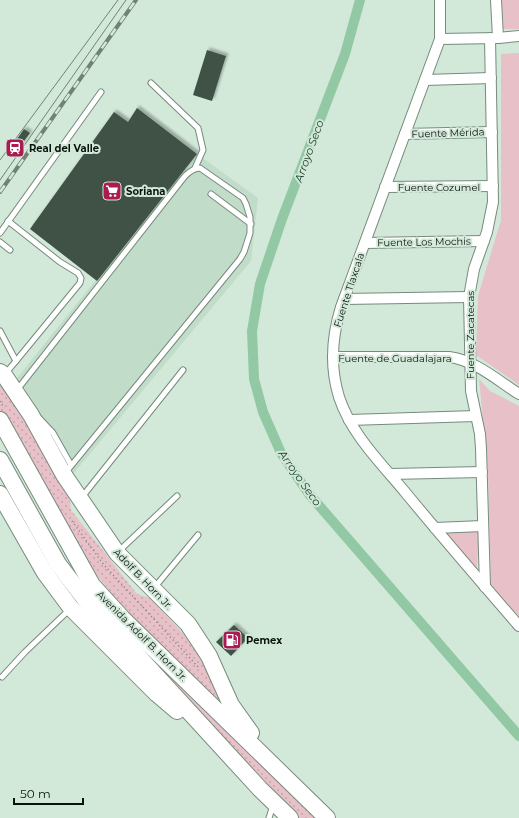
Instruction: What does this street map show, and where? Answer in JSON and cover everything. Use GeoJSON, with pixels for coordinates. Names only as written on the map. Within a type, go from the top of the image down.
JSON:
{"type":"FeatureCollection","features":[{"type":"Feature","properties":{"kind":"main road","name":"Adolf B. Horn Jr."},"geometry":{"type":"LineString","coordinates":[[2,374],[67,470],[80,500],[117,553],[188,624],[209,656],[231,705],[247,728],[291,782]]}},
{"type":"Feature","properties":{"kind":"main road","name":"Avenida Adolf B. Horn Jr."},"geometry":{"type":"LineString","coordinates":[[0,420],[92,585],[129,625],[327,818]]}},
{"type":"Feature","properties":{"kind":"main road","name":"Avenida Adolf B. Horn Jr."},"geometry":{"type":"LineString","coordinates":[[0,460],[58,564],[88,603],[260,789],[290,818]]}},
{"type":"Feature","properties":{"kind":"main road"},"geometry":{"type":"LineString","coordinates":[[0,494],[46,573],[71,608],[157,694],[260,789]]}},
{"type":"Feature","properties":{"kind":"street","name":"Fuente Tlaxcala"},"geometry":{"type":"LineString","coordinates":[[440,0],[440,38],[344,299],[336,326],[333,351],[339,397],[349,420],[364,443],[519,626]]}},
{"type":"Feature","properties":{"kind":"street","name":"Fuente Zacatecas"},"geometry":{"type":"LineString","coordinates":[[485,587],[480,434],[471,390],[469,362],[469,297],[474,269],[484,241],[493,202],[491,78],[496,0]]}},
{"type":"Feature","properties":{"kind":"street"},"geometry":{"type":"LineString","coordinates":[[440,38],[494,38],[519,36]]}},
{"type":"Feature","properties":{"kind":"street"},"geometry":{"type":"LineString","coordinates":[[425,80],[491,78]]}},
{"type":"Feature","properties":{"kind":"street","name":"Fuente Mérida"},"geometry":{"type":"LineString","coordinates":[[405,134],[492,132]]}},
{"type":"Feature","properties":{"kind":"street","name":"Fuente Cozumel"},"geometry":{"type":"LineString","coordinates":[[385,187],[493,186]]}},
{"type":"Feature","properties":{"kind":"street","name":"Fuente Los Mochis"},"geometry":{"type":"LineString","coordinates":[[365,243],[484,241]]}},
{"type":"Feature","properties":{"kind":"street"},"geometry":{"type":"LineString","coordinates":[[344,299],[469,297]]}},
{"type":"Feature","properties":{"kind":"street","name":"Fuente de Guadalajara"},"geometry":{"type":"LineString","coordinates":[[334,357],[458,358],[469,362],[519,394]]}},
{"type":"Feature","properties":{"kind":"street"},"geometry":{"type":"LineString","coordinates":[[349,420],[476,416]]}},
{"type":"Feature","properties":{"kind":"street"},"geometry":{"type":"LineString","coordinates":[[390,474],[482,472]]}},
{"type":"Feature","properties":{"kind":"street"},"geometry":{"type":"LineString","coordinates":[[435,528],[483,526]]}},
{"type":"Feature","properties":{"kind":"lane"},"geometry":{"type":"LineString","coordinates":[[15,392],[185,176],[195,168],[203,150],[198,128],[151,83]]}},
{"type":"Feature","properties":{"kind":"lane"},"geometry":{"type":"LineString","coordinates":[[0,233],[102,92]]}},
{"type":"Feature","properties":{"kind":"lane"},"geometry":{"type":"LineString","coordinates":[[67,470],[240,259],[247,244],[250,224],[249,210],[243,198],[200,168],[195,168]]}},
{"type":"Feature","properties":{"kind":"lane"},"geometry":{"type":"LineString","coordinates":[[211,194],[250,224]]}},
{"type":"Feature","properties":{"kind":"lane"},"geometry":{"type":"LineString","coordinates":[[2,374],[16,360],[80,283],[81,278],[78,273],[60,262],[8,221]]}},
{"type":"Feature","properties":{"kind":"lane"},"geometry":{"type":"LineString","coordinates":[[0,242],[10,250]]}},
{"type":"Feature","properties":{"kind":"lane"},"geometry":{"type":"LineString","coordinates":[[0,331],[16,360]]}},
{"type":"Feature","properties":{"kind":"lane"},"geometry":{"type":"LineString","coordinates":[[80,500],[183,370]]}},
{"type":"Feature","properties":{"kind":"lane"},"geometry":{"type":"LineString","coordinates":[[117,553],[177,496]]}},
{"type":"Feature","properties":{"kind":"lane"},"geometry":{"type":"LineString","coordinates":[[153,589],[198,535]]}},
{"type":"Feature","properties":{"kind":"lane"},"geometry":{"type":"LineString","coordinates":[[2,677],[25,652],[71,608]]}},
{"type":"Feature","properties":{"kind":"lane"},"geometry":{"type":"LineString","coordinates":[[269,818],[274,802]]}},
{"type":"Feature","properties":{"kind":"shaded area"},"geometry":{"type":"Polygon","coordinates":[[[500,0],[519,0],[519,29],[501,29],[500,0]]]}},
{"type":"Feature","properties":{"kind":"shaded area"},"geometry":{"type":"Polygon","coordinates":[[[519,53],[519,385],[476,355],[478,296],[501,220],[501,54],[519,53]]]}},
{"type":"Feature","properties":{"kind":"shaded area"},"geometry":{"type":"Polygon","coordinates":[[[197,154],[258,198],[251,261],[73,474],[17,378],[197,154]]]}},
{"type":"Feature","properties":{"kind":"shaded area"},"geometry":{"type":"Polygon","coordinates":[[[479,379],[490,391],[519,406],[519,619],[491,584],[488,471],[479,379]]]}},
{"type":"Feature","properties":{"kind":"shaded area"},"geometry":{"type":"Polygon","coordinates":[[[0,381],[16,402],[69,494],[71,510],[137,594],[150,598],[204,656],[225,701],[221,704],[122,606],[96,574],[80,551],[0,412],[0,381]]]}},
{"type":"Feature","properties":{"kind":"shaded area"},"geometry":{"type":"Polygon","coordinates":[[[479,530],[477,567],[477,572],[442,531],[479,530]]]}},
{"type":"Feature","properties":{"kind":"shaded area"},"geometry":{"type":"Polygon","coordinates":[[[169,677],[239,740],[318,818],[297,818],[239,762],[169,677]]]}},
{"type":"Feature","properties":{"kind":"building"},"geometry":{"type":"Polygon","coordinates":[[[207,50],[226,56],[212,101],[193,95],[207,50]]]}},
{"type":"Feature","properties":{"kind":"building","name":"Soriana"},"geometry":{"type":"Polygon","coordinates":[[[137,108],[197,154],[97,281],[30,229],[114,112],[128,122],[137,108]]]}},
{"type":"Feature","properties":{"kind":"building","name":"Real del Valle"},"geometry":{"type":"Polygon","coordinates":[[[24,129],[30,133],[13,156],[8,152],[24,129]]]}},
{"type":"Feature","properties":{"kind":"building","name":"Pemex"},"geometry":{"type":"Polygon","coordinates":[[[234,625],[248,638],[231,656],[216,642],[234,625]]]}},
{"type":"Feature","properties":{"kind":"waterway","name":"Arroyo Seco"},"geometry":{"type":"LineString","coordinates":[[360,0],[345,54],[282,219],[260,284],[252,331],[254,379],[263,412],[281,453],[309,494],[519,736]]}},
{"type":"Feature","properties":{"kind":"tram line"},"geometry":{"type":"LineString","coordinates":[[0,160],[118,0]]}},
{"type":"Feature","properties":{"kind":"tram line"},"geometry":{"type":"LineString","coordinates":[[0,180],[126,0]]}},
{"type":"Feature","properties":{"kind":"railway"},"geometry":{"type":"LineString","coordinates":[[0,192],[136,0]]}},
{"type":"Feature","properties":{"kind":"place","name":"Real del Valle"},"geometry":{"type":"Point","coordinates":[15,148]}},
{"type":"Feature","properties":{"kind":"place","name":"Soriana"},"geometry":{"type":"Point","coordinates":[112,191]}},
{"type":"Feature","properties":{"kind":"place","name":"Pemex"},"geometry":{"type":"Point","coordinates":[232,640]}}]}
